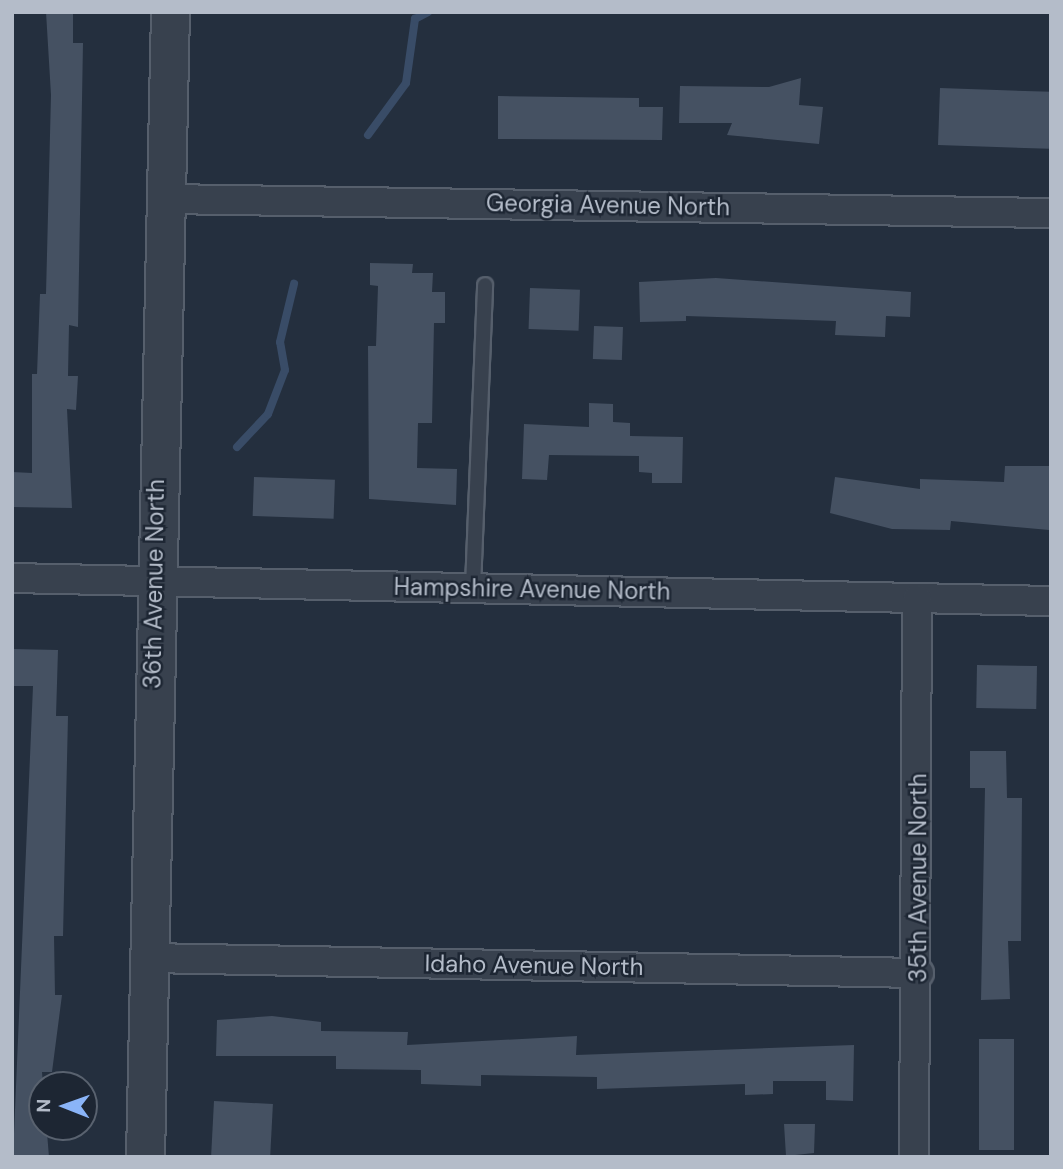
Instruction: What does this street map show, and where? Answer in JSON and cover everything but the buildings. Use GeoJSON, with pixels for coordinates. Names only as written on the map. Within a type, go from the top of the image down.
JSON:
{"type":"FeatureCollection","features":[{"type":"Feature","properties":{"kind":"street","name":"36th Avenue North"},"geometry":{"type":"LineString","coordinates":[[145,1157],[153,581],[170,12]]}},
{"type":"Feature","properties":{"kind":"street","name":"Georgia Avenue North"},"geometry":{"type":"LineString","coordinates":[[166,200],[1051,213]]}},
{"type":"Feature","properties":{"kind":"street","name":"Hampshire Avenue North"},"geometry":{"type":"LineString","coordinates":[[12,578],[1051,601]]}},
{"type":"Feature","properties":{"kind":"street","name":"35th Avenue North"},"geometry":{"type":"LineString","coordinates":[[914,1157],[919,973],[917,598]]}},
{"type":"Feature","properties":{"kind":"street","name":"Idaho Avenue North"},"geometry":{"type":"LineString","coordinates":[[149,958],[919,973]]}},
{"type":"Feature","properties":{"kind":"lane"},"geometry":{"type":"LineString","coordinates":[[473,587],[485,285]]}},
{"type":"Feature","properties":{"kind":"waterway"},"geometry":{"type":"LineString","coordinates":[[368,135],[406,83],[415,19],[428,12]]}},
{"type":"Feature","properties":{"kind":"waterway"},"geometry":{"type":"LineString","coordinates":[[237,447],[268,414],[285,370],[280,342],[294,284]]}}]}
